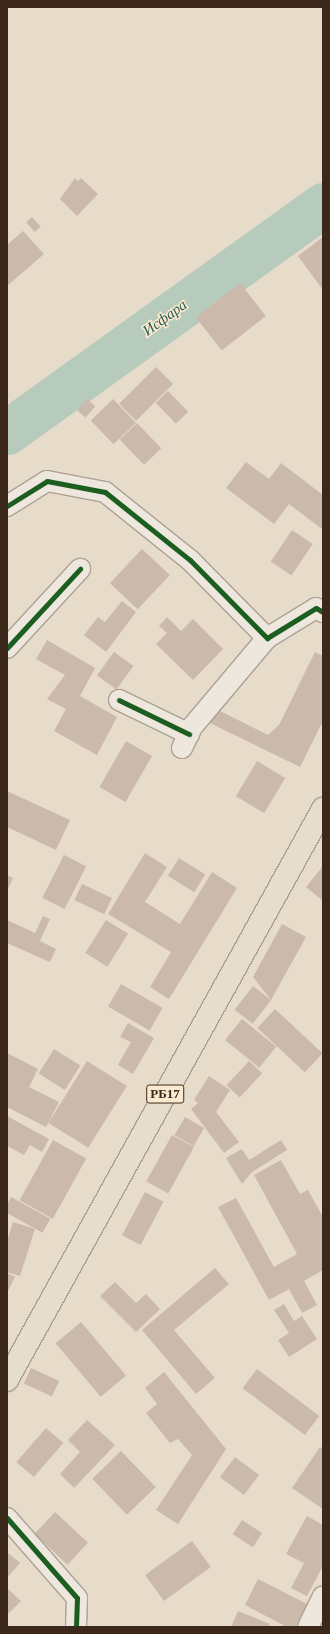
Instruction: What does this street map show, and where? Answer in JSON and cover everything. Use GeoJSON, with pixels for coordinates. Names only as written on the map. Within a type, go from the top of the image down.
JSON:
{"type":"FeatureCollection","features":[{"type":"Feature","properties":{"kind":"main road","name":"РБ17"},"geometry":{"type":"LineString","coordinates":[[7,1380],[323,809]]}},
{"type":"Feature","properties":{"kind":"street"},"geometry":{"type":"LineString","coordinates":[[7,506],[46,481],[105,492],[190,560],[267,638]]}},
{"type":"Feature","properties":{"kind":"street"},"geometry":{"type":"LineString","coordinates":[[7,648],[80,569]]}},
{"type":"Feature","properties":{"kind":"street"},"geometry":{"type":"LineString","coordinates":[[119,700],[185,741],[267,638],[316,608],[323,612]]}},
{"type":"Feature","properties":{"kind":"street"},"geometry":{"type":"LineString","coordinates":[[7,1518],[77,1598],[76,1627]]}},
{"type":"Feature","properties":{"kind":"street"},"geometry":{"type":"LineString","coordinates":[[308,1627],[323,1596]]}},
{"type":"Feature","properties":{"kind":"building"},"geometry":{"type":"Polygon","coordinates":[[[75,178],[78,181],[81,178],[98,194],[77,216],[60,199],[75,178]]]}},
{"type":"Feature","properties":{"kind":"building"},"geometry":{"type":"Polygon","coordinates":[[[32,217],[41,227],[35,232],[26,222],[32,217]]]}},
{"type":"Feature","properties":{"kind":"building"},"geometry":{"type":"Polygon","coordinates":[[[23,231],[44,254],[7,286],[7,245],[23,231]]]}},
{"type":"Feature","properties":{"kind":"building"},"geometry":{"type":"Polygon","coordinates":[[[323,237],[323,290],[298,256],[323,237]]]}},
{"type":"Feature","properties":{"kind":"building"},"geometry":{"type":"Polygon","coordinates":[[[240,283],[266,316],[222,351],[196,317],[240,283]]]}},
{"type":"Feature","properties":{"kind":"building"},"geometry":{"type":"Polygon","coordinates":[[[156,367],[173,384],[136,421],[119,404],[156,367]]]}},
{"type":"Feature","properties":{"kind":"building"},"geometry":{"type":"Polygon","coordinates":[[[168,391],[188,412],[176,424],[156,403],[168,391]]]}},
{"type":"Feature","properties":{"kind":"building"},"geometry":{"type":"Polygon","coordinates":[[[87,399],[95,406],[85,418],[77,410],[87,399]]]}},
{"type":"Feature","properties":{"kind":"building"},"geometry":{"type":"Polygon","coordinates":[[[113,399],[136,423],[114,444],[91,421],[113,399]]]}},
{"type":"Feature","properties":{"kind":"building"},"geometry":{"type":"Polygon","coordinates":[[[137,423],[161,448],[144,465],[120,440],[137,423]]]}},
{"type":"Feature","properties":{"kind":"building"},"geometry":{"type":"Polygon","coordinates":[[[246,462],[269,479],[281,463],[323,495],[322,529],[289,504],[274,524],[226,488],[246,462]]]}},
{"type":"Feature","properties":{"kind":"building"},"geometry":{"type":"Polygon","coordinates":[[[292,530],[313,544],[291,575],[271,562],[292,530]]]}},
{"type":"Feature","properties":{"kind":"building"},"geometry":{"type":"Polygon","coordinates":[[[142,549],[170,575],[138,609],[110,583],[142,549]]]}},
{"type":"Feature","properties":{"kind":"building"},"geometry":{"type":"Polygon","coordinates":[[[122,601],[136,612],[106,652],[84,635],[98,617],[105,622],[122,601]]]}},
{"type":"Feature","properties":{"kind":"building"},"geometry":{"type":"Polygon","coordinates":[[[167,617],[181,631],[193,619],[223,649],[193,680],[156,644],[167,633],[159,626],[167,617]]]}},
{"type":"Feature","properties":{"kind":"building"},"geometry":{"type":"Polygon","coordinates":[[[47,640],[95,668],[80,696],[117,717],[97,755],[54,731],[66,709],[47,699],[65,675],[36,659],[47,640]]]}},
{"type":"Feature","properties":{"kind":"building"},"geometry":{"type":"Polygon","coordinates":[[[114,652],[133,666],[116,690],[97,675],[114,652]]]}},
{"type":"Feature","properties":{"kind":"building"},"geometry":{"type":"Polygon","coordinates":[[[315,652],[323,656],[323,721],[300,767],[210,723],[216,709],[268,735],[279,725],[315,652]]]}},
{"type":"Feature","properties":{"kind":"building"},"geometry":{"type":"Polygon","coordinates":[[[126,741],[152,756],[125,802],[100,787],[126,741]]]}},
{"type":"Feature","properties":{"kind":"building"},"geometry":{"type":"Polygon","coordinates":[[[257,761],[285,778],[264,813],[236,796],[257,761]]]}},
{"type":"Feature","properties":{"kind":"building"},"geometry":{"type":"Polygon","coordinates":[[[7,791],[70,820],[56,850],[7,827],[7,791]]]}},
{"type":"Feature","properties":{"kind":"building"},"geometry":{"type":"Polygon","coordinates":[[[145,853],[167,867],[145,902],[180,924],[212,872],[237,888],[169,999],[150,987],[171,952],[108,914],[145,853]]]}},
{"type":"Feature","properties":{"kind":"building"},"geometry":{"type":"Polygon","coordinates":[[[64,855],[86,866],[64,909],[42,898],[64,855]]]}},
{"type":"Feature","properties":{"kind":"building"},"geometry":{"type":"Polygon","coordinates":[[[179,858],[205,874],[194,892],[168,876],[179,858]]]}},
{"type":"Feature","properties":{"kind":"building"},"geometry":{"type":"Polygon","coordinates":[[[323,866],[323,901],[306,887],[323,866]]]}},
{"type":"Feature","properties":{"kind":"building"},"geometry":{"type":"Polygon","coordinates":[[[7,875],[13,878],[7,891],[7,875]]]}},
{"type":"Feature","properties":{"kind":"building"},"geometry":{"type":"Polygon","coordinates":[[[82,884],[112,898],[104,914],[74,900],[82,884]]]}},
{"type":"Feature","properties":{"kind":"building"},"geometry":{"type":"Polygon","coordinates":[[[43,916],[50,919],[40,941],[56,949],[50,962],[7,943],[7,920],[35,933],[43,916]]]}},
{"type":"Feature","properties":{"kind":"building"},"geometry":{"type":"Polygon","coordinates":[[[106,920],[128,934],[107,967],[85,953],[106,920]]]}},
{"type":"Feature","properties":{"kind":"building"},"geometry":{"type":"Polygon","coordinates":[[[282,924],[306,937],[271,1000],[253,977],[282,924]]]}},
{"type":"Feature","properties":{"kind":"building"},"geometry":{"type":"Polygon","coordinates":[[[121,984],[163,1008],[150,1031],[108,1007],[121,984]]]}},
{"type":"Feature","properties":{"kind":"building"},"geometry":{"type":"Polygon","coordinates":[[[253,986],[271,1000],[253,1024],[235,1010],[253,986]]]}},
{"type":"Feature","properties":{"kind":"building"},"geometry":{"type":"Polygon","coordinates":[[[275,1009],[323,1053],[305,1072],[257,1028],[275,1009]]]}},
{"type":"Feature","properties":{"kind":"building"},"geometry":{"type":"Polygon","coordinates":[[[242,1019],[276,1047],[259,1068],[225,1040],[242,1019]]]}},
{"type":"Feature","properties":{"kind":"building"},"geometry":{"type":"Polygon","coordinates":[[[128,1023],[154,1038],[133,1074],[118,1065],[131,1042],[120,1037],[128,1023]]]}},
{"type":"Feature","properties":{"kind":"building"},"geometry":{"type":"Polygon","coordinates":[[[54,1049],[80,1065],[65,1090],[39,1074],[54,1049]]]}},
{"type":"Feature","properties":{"kind":"building"},"geometry":{"type":"Polygon","coordinates":[[[7,1053],[38,1069],[29,1087],[59,1102],[46,1127],[7,1107],[7,1053]]]}},
{"type":"Feature","properties":{"kind":"building"},"geometry":{"type":"Polygon","coordinates":[[[87,1061],[127,1086],[88,1148],[48,1123],[87,1061]]]}},
{"type":"Feature","properties":{"kind":"building"},"geometry":{"type":"Polygon","coordinates":[[[249,1061],[262,1073],[240,1097],[226,1085],[249,1061]]]}},
{"type":"Feature","properties":{"kind":"building"},"geometry":{"type":"Polygon","coordinates":[[[209,1076],[230,1090],[216,1112],[239,1142],[224,1153],[191,1109],[198,1103],[194,1100],[209,1076]]]}},
{"type":"Feature","properties":{"kind":"building"},"geometry":{"type":"Polygon","coordinates":[[[7,1116],[49,1139],[42,1152],[30,1145],[24,1155],[7,1146],[7,1116]]]}},
{"type":"Feature","properties":{"kind":"building"},"geometry":{"type":"Polygon","coordinates":[[[185,1117],[204,1128],[194,1146],[174,1135],[185,1117]]]}},
{"type":"Feature","properties":{"kind":"building"},"geometry":{"type":"Polygon","coordinates":[[[172,1135],[194,1147],[168,1193],[146,1181],[172,1135]]]}},
{"type":"Feature","properties":{"kind":"building"},"geometry":{"type":"Polygon","coordinates":[[[53,1140],[86,1158],[53,1219],[20,1200],[53,1140]]]}},
{"type":"Feature","properties":{"kind":"building"},"geometry":{"type":"Polygon","coordinates":[[[281,1140],[287,1150],[252,1172],[242,1184],[226,1158],[242,1149],[249,1160],[281,1140]]]}},
{"type":"Feature","properties":{"kind":"building"},"geometry":{"type":"Polygon","coordinates":[[[281,1160],[300,1194],[308,1190],[323,1217],[323,1270],[304,1281],[317,1305],[302,1313],[289,1289],[269,1300],[218,1207],[236,1198],[274,1267],[297,1254],[254,1175],[281,1160]]]}},
{"type":"Feature","properties":{"kind":"building"},"geometry":{"type":"Polygon","coordinates":[[[145,1192],[164,1202],[141,1245],[122,1235],[145,1192]]]}},
{"type":"Feature","properties":{"kind":"building"},"geometry":{"type":"Polygon","coordinates":[[[11,1197],[50,1219],[43,1233],[7,1213],[7,1204],[11,1197]]]}},
{"type":"Feature","properties":{"kind":"building"},"geometry":{"type":"Polygon","coordinates":[[[13,1222],[35,1229],[20,1276],[7,1272],[7,1241],[13,1222]]]}},
{"type":"Feature","properties":{"kind":"building"},"geometry":{"type":"Polygon","coordinates":[[[215,1268],[229,1284],[174,1330],[215,1378],[196,1394],[142,1330],[215,1268]]]}},
{"type":"Feature","properties":{"kind":"building"},"geometry":{"type":"Polygon","coordinates":[[[7,1273],[15,1277],[7,1293],[7,1273]]]}},
{"type":"Feature","properties":{"kind":"building"},"geometry":{"type":"Polygon","coordinates":[[[115,1282],[136,1303],[146,1294],[160,1309],[136,1332],[100,1296],[115,1282]]]}},
{"type":"Feature","properties":{"kind":"building"},"geometry":{"type":"Polygon","coordinates":[[[284,1304],[294,1321],[302,1316],[317,1339],[289,1357],[278,1340],[289,1333],[274,1310],[284,1304]]]}},
{"type":"Feature","properties":{"kind":"building"},"geometry":{"type":"Polygon","coordinates":[[[81,1322],[126,1376],[101,1397],[56,1343],[81,1322]]]}},
{"type":"Feature","properties":{"kind":"building"},"geometry":{"type":"Polygon","coordinates":[[[31,1368],[59,1381],[52,1397],[24,1383],[31,1368]]]}},
{"type":"Feature","properties":{"kind":"building"},"geometry":{"type":"Polygon","coordinates":[[[257,1369],[319,1416],[305,1435],[243,1388],[257,1369]]]}},
{"type":"Feature","properties":{"kind":"building"},"geometry":{"type":"Polygon","coordinates":[[[164,1372],[226,1449],[178,1524],[156,1510],[192,1455],[178,1439],[170,1443],[146,1413],[157,1404],[145,1388],[164,1372]]]}},
{"type":"Feature","properties":{"kind":"building"},"geometry":{"type":"Polygon","coordinates":[[[87,1420],[115,1445],[74,1488],[60,1474],[80,1452],[68,1440],[87,1420]]]}},
{"type":"Feature","properties":{"kind":"building"},"geometry":{"type":"Polygon","coordinates":[[[46,1428],[63,1443],[34,1477],[16,1462],[46,1428]]]}},
{"type":"Feature","properties":{"kind":"building"},"geometry":{"type":"Polygon","coordinates":[[[320,1447],[323,1449],[323,1509],[292,1488],[320,1447]]]}},
{"type":"Feature","properties":{"kind":"building"},"geometry":{"type":"Polygon","coordinates":[[[121,1451],[156,1487],[127,1515],[92,1479],[121,1451]]]}},
{"type":"Feature","properties":{"kind":"building"},"geometry":{"type":"Polygon","coordinates":[[[235,1457],[259,1475],[244,1495],[220,1477],[235,1457]]]}},
{"type":"Feature","properties":{"kind":"building"},"geometry":{"type":"Polygon","coordinates":[[[55,1512],[88,1543],[67,1565],[35,1534],[55,1512]]]}},
{"type":"Feature","properties":{"kind":"building"},"geometry":{"type":"Polygon","coordinates":[[[307,1516],[323,1525],[323,1566],[307,1596],[291,1588],[304,1563],[286,1554],[307,1516]]]}},
{"type":"Feature","properties":{"kind":"building"},"geometry":{"type":"Polygon","coordinates":[[[242,1520],[262,1533],[253,1547],[233,1534],[242,1520]]]}},
{"type":"Feature","properties":{"kind":"building"},"geometry":{"type":"Polygon","coordinates":[[[192,1541],[211,1567],[164,1601],[145,1575],[192,1541]]]}},
{"type":"Feature","properties":{"kind":"building"},"geometry":{"type":"Polygon","coordinates":[[[7,1552],[20,1563],[7,1578],[7,1552]]]}},
{"type":"Feature","properties":{"kind":"building"},"geometry":{"type":"Polygon","coordinates":[[[258,1579],[307,1604],[295,1627],[287,1627],[245,1605],[258,1579]]]}},
{"type":"Feature","properties":{"kind":"building"},"geometry":{"type":"Polygon","coordinates":[[[7,1588],[21,1601],[7,1615],[7,1588]]]}},
{"type":"Feature","properties":{"kind":"building"},"geometry":{"type":"Polygon","coordinates":[[[238,1611],[270,1624],[269,1627],[231,1627],[238,1611]]]}},
{"type":"Feature","properties":{"kind":"waterway","name":"Исфара"},"geometry":{"type":"LineString","coordinates":[[7,432],[323,205]]}},
{"type":"Feature","properties":{"kind":"cycle path"},"geometry":{"type":"LineString","coordinates":[[7,506],[47,481],[105,492],[190,560],[267,638],[316,608],[323,612]]}},
{"type":"Feature","properties":{"kind":"cycle path"},"geometry":{"type":"LineString","coordinates":[[7,648],[80,569]]}},
{"type":"Feature","properties":{"kind":"cycle path"},"geometry":{"type":"LineString","coordinates":[[119,700],[189,734]]}},
{"type":"Feature","properties":{"kind":"cycle path"},"geometry":{"type":"LineString","coordinates":[[7,1518],[77,1598],[76,1627]]}}]}
